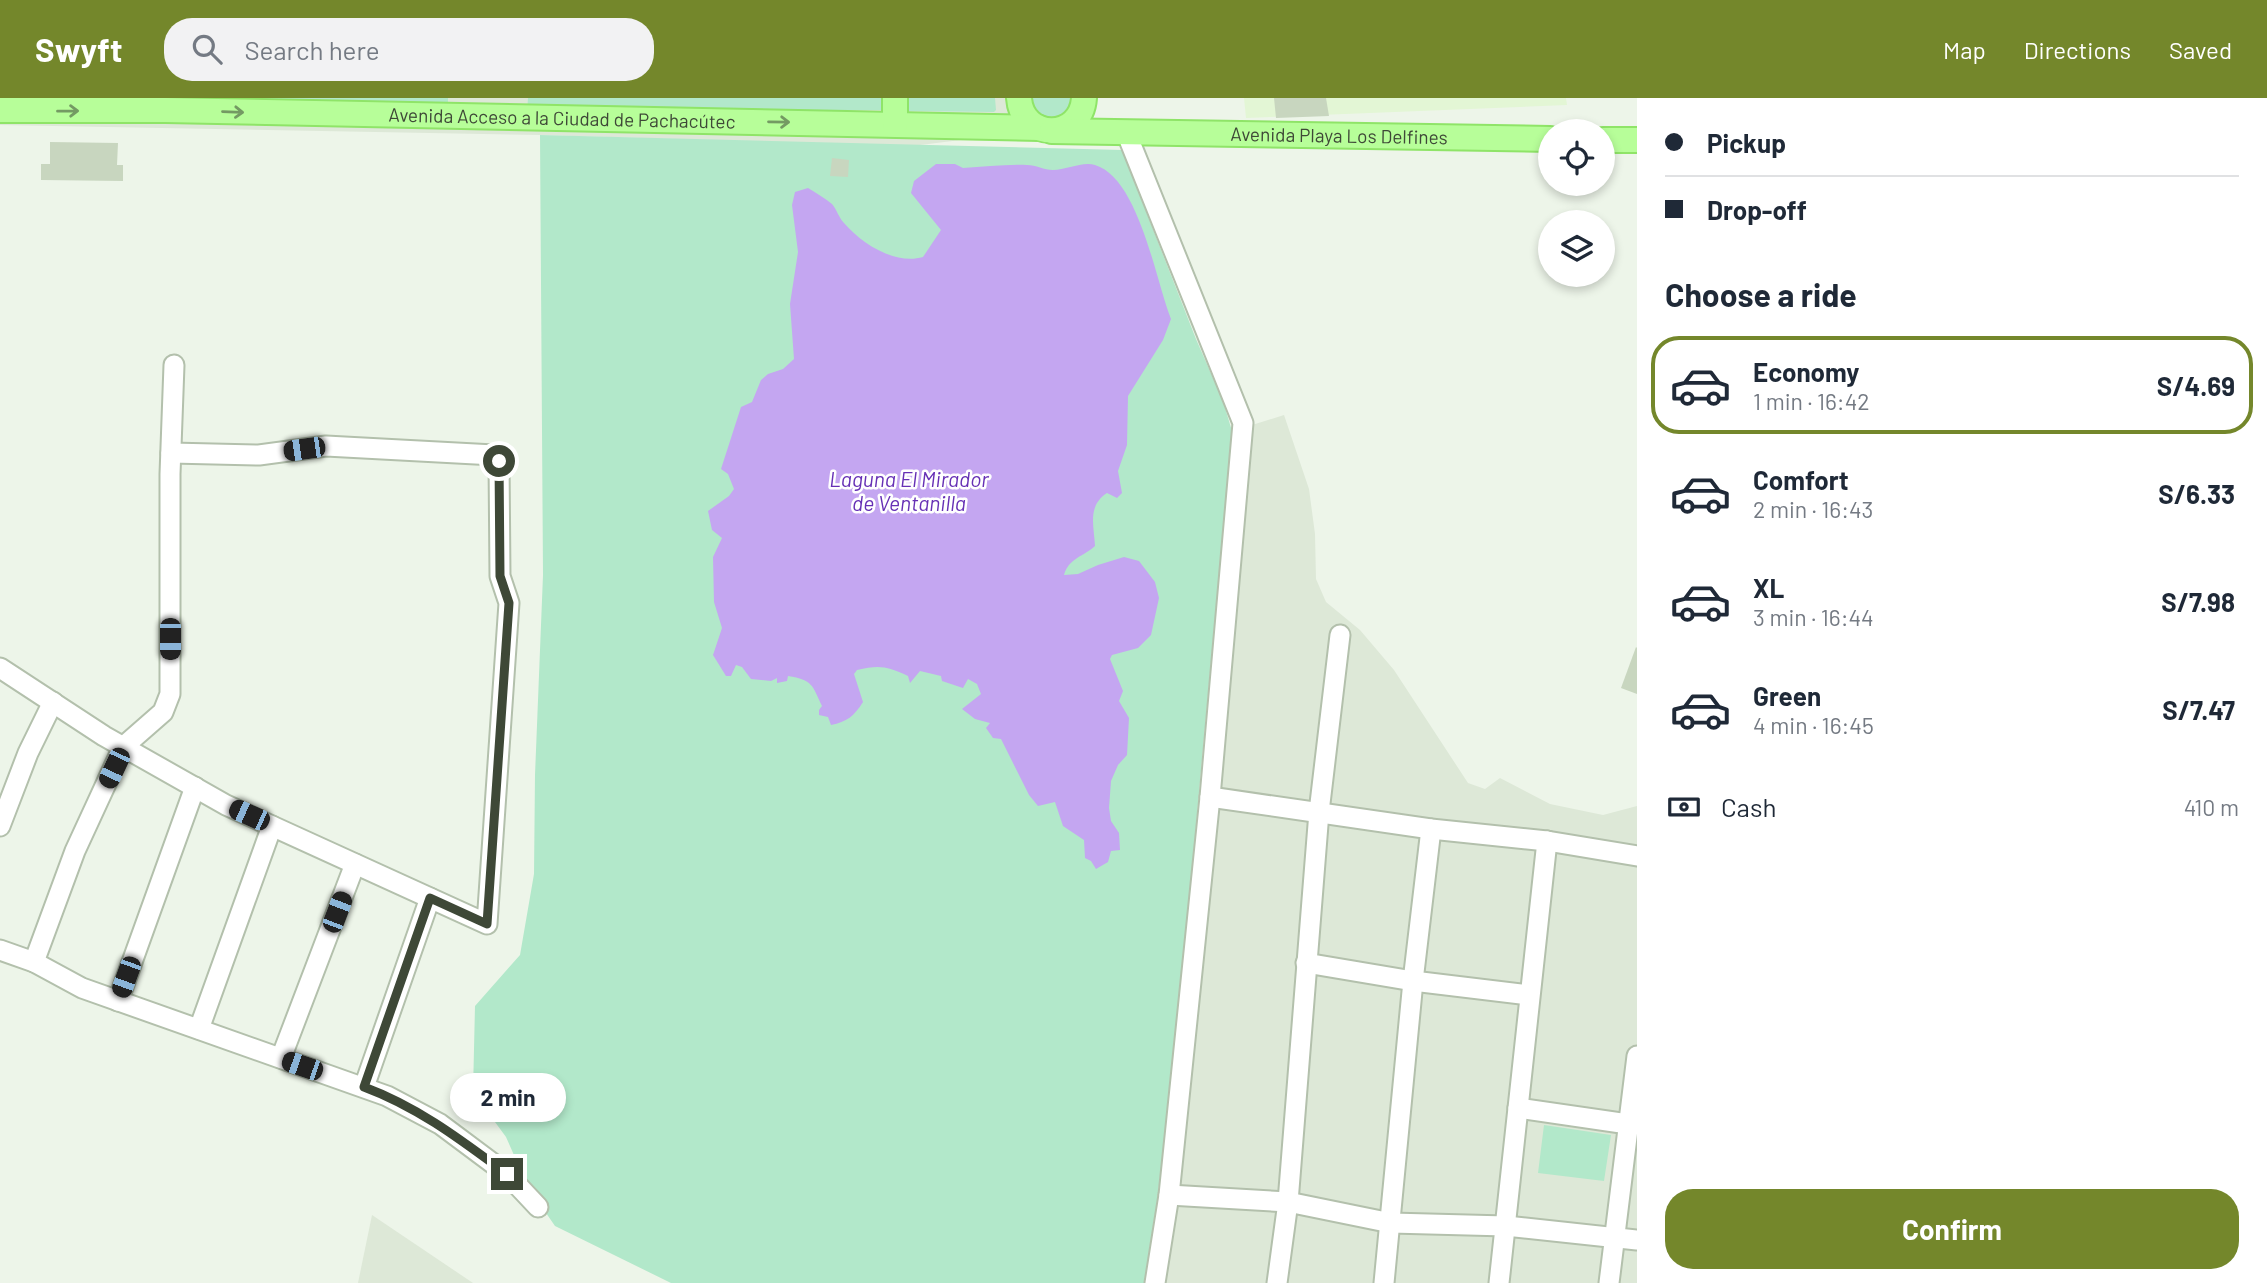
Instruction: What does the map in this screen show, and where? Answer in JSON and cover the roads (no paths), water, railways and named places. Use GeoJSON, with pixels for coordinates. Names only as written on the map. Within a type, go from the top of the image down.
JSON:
{"type":"FeatureCollection","features":[{"type":"Feature","properties":{"kind":"main road"},"geometry":{"type":"LineString","coordinates":[[895,98],[895,124]]}},
{"type":"Feature","properties":{"kind":"main road"},"geometry":{"type":"LineString","coordinates":[[1019,98],[1024,115],[1045,129],[1069,125],[1081,111],[1084,100],[1126,132]]}},
{"type":"Feature","properties":{"kind":"main road","name":"Avenida Acceso a la Ciudad de Pachacútec"},"geometry":{"type":"LineString","coordinates":[[0,110],[490,108],[1045,129]]}},
{"type":"Feature","properties":{"kind":"main road","name":"Avenida Playa Los Delfines"},"geometry":{"type":"LineString","coordinates":[[1045,129],[1538,139]]}},
{"type":"Feature","properties":{"kind":"main road"},"geometry":{"type":"LineString","coordinates":[[1615,140],[1637,140]]}},
{"type":"Feature","properties":{"kind":"street"},"geometry":{"type":"LineString","coordinates":[[1126,132],[1243,423],[1210,796],[1169,1195],[1155,1283]]}},
{"type":"Feature","properties":{"kind":"street"},"geometry":{"type":"LineString","coordinates":[[34,962],[75,851],[123,747],[163,712],[170,694],[174,365]]}},
{"type":"Feature","properties":{"kind":"street"},"geometry":{"type":"LineString","coordinates":[[0,668],[123,747],[226,805],[487,924],[509,603],[500,576],[499,461],[494,455],[326,446],[259,454],[171,453]]}},
{"type":"Feature","properties":{"kind":"street"},"geometry":{"type":"LineString","coordinates":[[1277,1283],[1288,1202],[1319,812],[1340,635]]}},
{"type":"Feature","properties":{"kind":"street"},"geometry":{"type":"LineString","coordinates":[[0,825],[28,753],[53,702]]}},
{"type":"Feature","properties":{"kind":"street"},"geometry":{"type":"LineString","coordinates":[[118,1001],[195,788]]}},
{"type":"Feature","properties":{"kind":"street"},"geometry":{"type":"LineString","coordinates":[[1210,796],[1431,829],[1547,841],[1637,856]]}},
{"type":"Feature","properties":{"kind":"street"},"geometry":{"type":"LineString","coordinates":[[199,1029],[272,826]]}},
{"type":"Feature","properties":{"kind":"street"},"geometry":{"type":"LineString","coordinates":[[1384,1283],[1413,981],[1431,829]]}},
{"type":"Feature","properties":{"kind":"street"},"geometry":{"type":"LineString","coordinates":[[1499,1283],[1547,841]]}},
{"type":"Feature","properties":{"kind":"street"},"geometry":{"type":"LineString","coordinates":[[281,1058],[355,864]]}},
{"type":"Feature","properties":{"kind":"street"},"geometry":{"type":"LineString","coordinates":[[364,1087],[430,898]]}},
{"type":"Feature","properties":{"kind":"street"},"geometry":{"type":"LineString","coordinates":[[0,950],[34,962],[82,988],[387,1096],[440,1124],[507,1174],[538,1207]]}},
{"type":"Feature","properties":{"kind":"street"},"geometry":{"type":"LineString","coordinates":[[1306,963],[1413,981],[1529,995]]}},
{"type":"Feature","properties":{"kind":"street"},"geometry":{"type":"LineString","coordinates":[[1608,1283],[1637,1056]]}},
{"type":"Feature","properties":{"kind":"street"},"geometry":{"type":"LineString","coordinates":[[1518,1108],[1628,1124]]}},
{"type":"Feature","properties":{"kind":"street"},"geometry":{"type":"LineString","coordinates":[[1169,1195],[1288,1202],[1391,1223],[1506,1226],[1637,1240]]}},
{"type":"Feature","properties":{"kind":"water","name":"Laguna El Mirador de Ventanilla"},"geometry":{"type":"Polygon","coordinates":[[[936,164],[955,164],[963,168],[1027,165],[1053,170],[1090,164],[1110,174],[1123,189],[1144,233],[1171,319],[1163,340],[1128,396],[1127,445],[1118,471],[1122,493],[1117,498],[1107,493],[1101,498],[1093,517],[1095,546],[1073,561],[1064,575],[1078,574],[1124,557],[1139,561],[1155,582],[1159,598],[1151,635],[1138,648],[1112,655],[1110,659],[1123,691],[1119,701],[1129,718],[1127,755],[1118,765],[1111,781],[1109,808],[1111,821],[1119,833],[1120,850],[1111,851],[1108,862],[1096,869],[1091,861],[1085,858],[1084,840],[1063,826],[1055,802],[1038,806],[1029,795],[1001,739],[993,738],[986,728],[990,723],[975,719],[962,709],[981,694],[977,684],[968,679],[963,688],[942,681],[941,676],[920,671],[910,683],[908,676],[888,668],[857,670],[854,674],[863,702],[850,718],[831,725],[828,717],[819,715],[822,706],[811,685],[802,679],[788,676],[787,681],[777,683],[777,678],[771,681],[751,679],[742,667],[736,665],[731,676],[726,676],[713,655],[722,628],[714,602],[713,557],[722,538],[712,530],[708,511],[729,496],[734,489],[728,474],[721,469],[741,407],[752,402],[761,380],[768,374],[783,369],[794,359],[790,304],[798,252],[792,205],[795,192],[808,188],[832,204],[851,231],[880,251],[901,258],[923,257],[941,230],[911,193],[914,181],[936,164]]]}}]}
